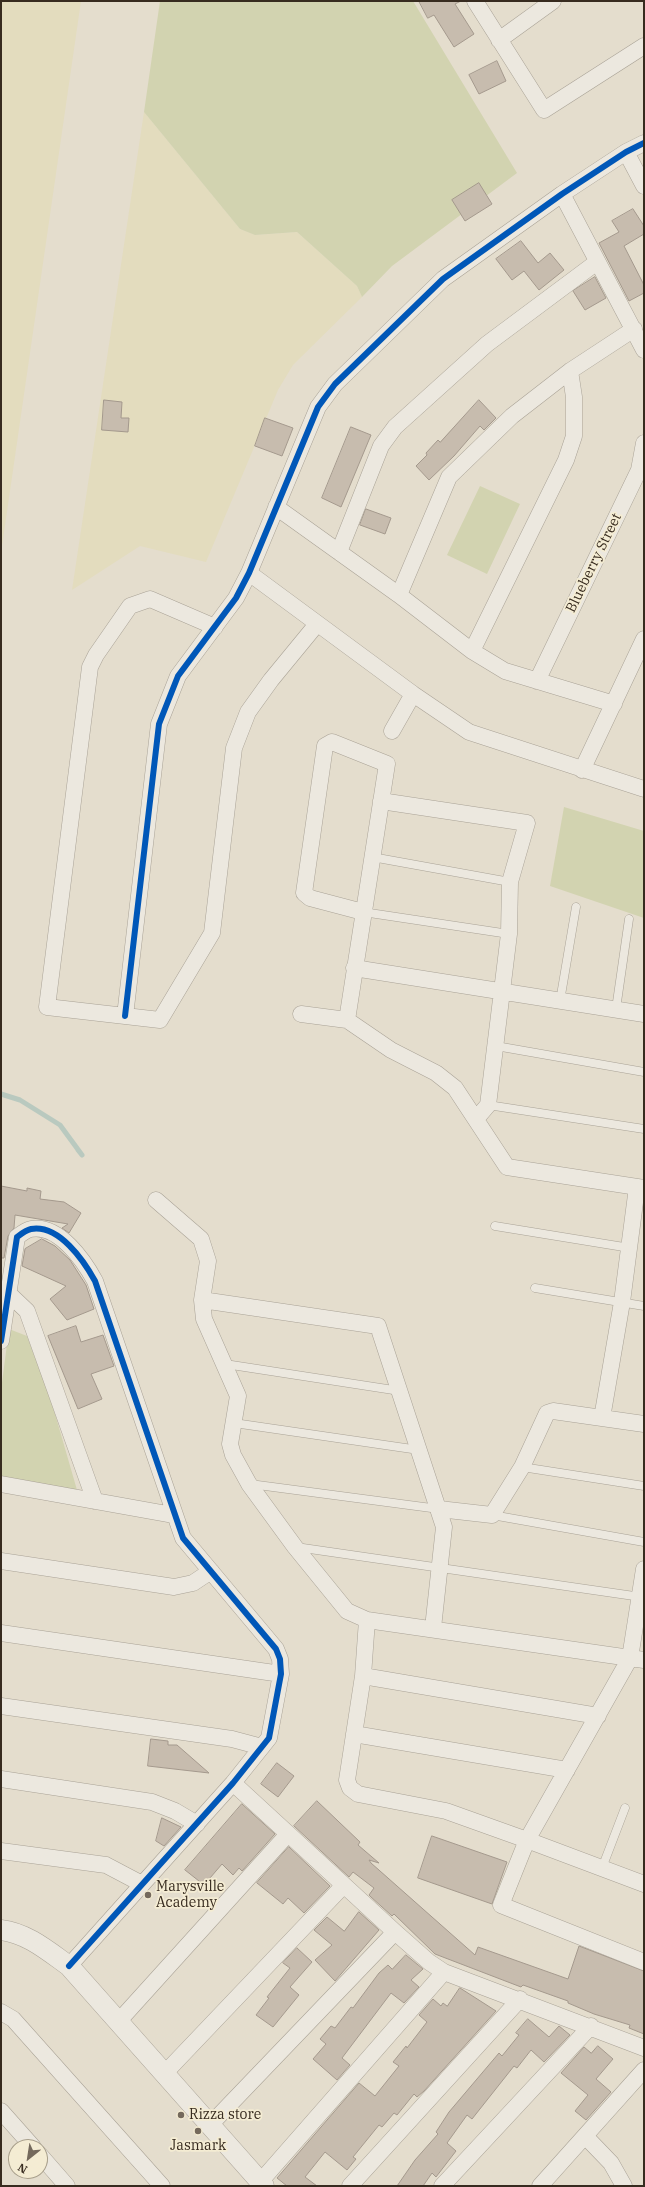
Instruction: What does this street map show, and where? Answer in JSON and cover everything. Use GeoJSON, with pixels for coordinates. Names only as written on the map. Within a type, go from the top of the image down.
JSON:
{"type":"FeatureCollection","features":[{"type":"Feature","properties":{"kind":"street"},"geometry":{"type":"LineString","coordinates":[[475,1],[544,110],[644,46]]}},
{"type":"Feature","properties":{"kind":"street"},"geometry":{"type":"LineString","coordinates":[[500,40],[552,1]]}},
{"type":"Feature","properties":{"kind":"street"},"geometry":{"type":"LineString","coordinates":[[125,1016],[159,724],[178,676],[236,598],[249,573],[318,407],[335,384],[442,279],[562,194],[626,152],[644,143]]}},
{"type":"Feature","properties":{"kind":"street"},"geometry":{"type":"LineString","coordinates":[[626,152],[644,186]]}},
{"type":"Feature","properties":{"kind":"street"},"geometry":{"type":"LineString","coordinates":[[562,194],[644,350]]}},
{"type":"Feature","properties":{"kind":"street"},"geometry":{"type":"LineString","coordinates":[[339,552],[381,446],[395,427],[487,344],[597,262]]}},
{"type":"Feature","properties":{"kind":"street"},"geometry":{"type":"LineString","coordinates":[[399,595],[450,477],[512,416],[570,371],[634,329]]}},
{"type":"Feature","properties":{"kind":"street"},"geometry":{"type":"LineString","coordinates":[[472,651],[566,460],[574,436],[574,397],[570,371]]}},
{"type":"Feature","properties":{"kind":"street","name":"Blueberry Street"},"geometry":{"type":"LineString","coordinates":[[538,681],[639,470],[644,444]]}},
{"type":"Feature","properties":{"kind":"street"},"geometry":{"type":"LineString","coordinates":[[276,507],[399,595],[472,651],[505,671],[614,704]]}},
{"type":"Feature","properties":{"kind":"street"},"geometry":{"type":"LineString","coordinates":[[249,573],[413,694],[469,732],[644,789]]}},
{"type":"Feature","properties":{"kind":"street"},"geometry":{"type":"LineString","coordinates":[[215,627],[150,599],[130,606],[96,655],[90,667],[47,1007],[160,1020],[212,933],[234,748],[248,712],[271,680],[317,624]]}},
{"type":"Feature","properties":{"kind":"street"},"geometry":{"type":"LineString","coordinates":[[582,770],[644,638]]}},
{"type":"Feature","properties":{"kind":"street"},"geometry":{"type":"LineString","coordinates":[[392,731],[413,694]]}},
{"type":"Feature","properties":{"kind":"street"},"geometry":{"type":"LineString","coordinates":[[347,1020],[386,764],[332,742],[325,746],[304,893],[310,898],[363,912]]}},
{"type":"Feature","properties":{"kind":"street"},"geometry":{"type":"LineString","coordinates":[[381,802],[527,823],[510,882],[509,934],[488,1105],[476,1119]]}},
{"type":"Feature","properties":{"kind":"street"},"geometry":{"type":"LineString","coordinates":[[354,968],[644,1014]]}},
{"type":"Feature","properties":{"kind":"street"},"geometry":{"type":"LineString","coordinates":[[301,1014],[347,1020],[391,1050],[436,1073],[455,1088],[507,1167],[640,1188],[602,1418]]}},
{"type":"Feature","properties":{"kind":"street"},"geometry":{"type":"LineString","coordinates":[[156,1200],[200,1239],[208,1261],[202,1300],[204,1319],[238,1396],[230,1444],[233,1456],[249,1484],[295,1547],[347,1611],[367,1620],[433,1628],[637,1659]]}},
{"type":"Feature","properties":{"kind":"street"},"geometry":{"type":"LineString","coordinates":[[1,1341],[17,1236],[29,1229],[43,1228],[65,1241],[84,1261],[95,1281],[173,1514],[183,1538],[276,1649],[280,1659],[281,1674],[269,1738],[234,1784],[69,1966]]}},
{"type":"Feature","properties":{"kind":"street"},"geometry":{"type":"LineString","coordinates":[[8,1293],[27,1311],[95,1501]]}},
{"type":"Feature","properties":{"kind":"street"},"geometry":{"type":"LineString","coordinates":[[202,1300],[378,1326],[401,1391],[444,1527],[441,1567],[433,1628]]}},
{"type":"Feature","properties":{"kind":"street"},"geometry":{"type":"LineString","coordinates":[[439,1509],[492,1515],[522,1467],[547,1413],[553,1411],[644,1424]]}},
{"type":"Feature","properties":{"kind":"street"},"geometry":{"type":"LineString","coordinates":[[1,1484],[173,1514]]}},
{"type":"Feature","properties":{"kind":"street"},"geometry":{"type":"LineString","coordinates":[[1,1561],[174,1586],[193,1583],[211,1571]]}},
{"type":"Feature","properties":{"kind":"street"},"geometry":{"type":"LineString","coordinates":[[644,1569],[637,1659],[598,1716],[527,1840],[502,1905],[644,1962]]}},
{"type":"Feature","properties":{"kind":"street"},"geometry":{"type":"LineString","coordinates":[[367,1620],[363,1676],[348,1780],[350,1788],[358,1794],[446,1811],[644,1884]]}},
{"type":"Feature","properties":{"kind":"street"},"geometry":{"type":"LineString","coordinates":[[1,1633],[281,1674]]}},
{"type":"Feature","properties":{"kind":"street"},"geometry":{"type":"LineString","coordinates":[[363,1676],[598,1716]]}},
{"type":"Feature","properties":{"kind":"street"},"geometry":{"type":"LineString","coordinates":[[1,1706],[232,1739],[262,1747]]}},
{"type":"Feature","properties":{"kind":"street"},"geometry":{"type":"LineString","coordinates":[[354,1734],[567,1770]]}},
{"type":"Feature","properties":{"kind":"street"},"geometry":{"type":"LineString","coordinates":[[1,1778],[152,1802],[175,1811],[197,1824]]}},
{"type":"Feature","properties":{"kind":"street"},"geometry":{"type":"LineString","coordinates":[[234,1784],[395,1932],[429,1962],[444,1972],[520,1999],[644,2048]]}},
{"type":"Feature","properties":{"kind":"street"},"geometry":{"type":"LineString","coordinates":[[118,2022],[288,1834]]}},
{"type":"Feature","properties":{"kind":"street"},"geometry":{"type":"LineString","coordinates":[[1,1851],[106,1865],[142,1884]]}},
{"type":"Feature","properties":{"kind":"street"},"geometry":{"type":"LineString","coordinates":[[164,2074],[344,1885]]}},
{"type":"Feature","properties":{"kind":"street"},"geometry":{"type":"LineString","coordinates":[[1,1930],[11,1931],[36,1942],[69,1966],[262,2184],[444,1972]]}},
{"type":"Feature","properties":{"kind":"street"},"geometry":{"type":"LineString","coordinates":[[210,2125],[395,1932]]}},
{"type":"Feature","properties":{"kind":"street"},"geometry":{"type":"LineString","coordinates":[[350,2186],[520,1999]]}},
{"type":"Feature","properties":{"kind":"street"},"geometry":{"type":"LineString","coordinates":[[1,2012],[13,2019],[162,2186]]}},
{"type":"Feature","properties":{"kind":"street"},"geometry":{"type":"LineString","coordinates":[[442,2186],[591,2026]]}},
{"type":"Feature","properties":{"kind":"street"},"geometry":{"type":"LineString","coordinates":[[540,2186],[585,2136],[641,2079]]}},
{"type":"Feature","properties":{"kind":"street"},"geometry":{"type":"LineString","coordinates":[[1,2111],[26,2139]]}},
{"type":"Feature","properties":{"kind":"street"},"geometry":{"type":"LineString","coordinates":[[585,2136],[611,2163],[624,2186]]}},
{"type":"Feature","properties":{"kind":"street"},"geometry":{"type":"LineString","coordinates":[[48,2164],[67,2186]]}},
{"type":"Feature","properties":{"kind":"lane"},"geometry":{"type":"LineString","coordinates":[[372,857],[510,882]]}},
{"type":"Feature","properties":{"kind":"lane"},"geometry":{"type":"LineString","coordinates":[[560,1001],[576,907]]}},
{"type":"Feature","properties":{"kind":"lane"},"geometry":{"type":"LineString","coordinates":[[363,912],[509,934]]}},
{"type":"Feature","properties":{"kind":"lane"},"geometry":{"type":"LineString","coordinates":[[616,1009],[629,919]]}},
{"type":"Feature","properties":{"kind":"lane"},"geometry":{"type":"LineString","coordinates":[[496,1046],[644,1072]]}},
{"type":"Feature","properties":{"kind":"lane"},"geometry":{"type":"LineString","coordinates":[[488,1105],[644,1129]]}},
{"type":"Feature","properties":{"kind":"lane"},"geometry":{"type":"LineString","coordinates":[[495,1226],[630,1248]]}},
{"type":"Feature","properties":{"kind":"lane"},"geometry":{"type":"LineString","coordinates":[[536,1288],[644,1306]]}},
{"type":"Feature","properties":{"kind":"lane"},"geometry":{"type":"LineString","coordinates":[[225,1364],[401,1391]]}},
{"type":"Feature","properties":{"kind":"lane"},"geometry":{"type":"LineString","coordinates":[[234,1423],[419,1450]]}},
{"type":"Feature","properties":{"kind":"lane"},"geometry":{"type":"LineString","coordinates":[[522,1467],[644,1486]]}},
{"type":"Feature","properties":{"kind":"lane"},"geometry":{"type":"LineString","coordinates":[[249,1484],[439,1509]]}},
{"type":"Feature","properties":{"kind":"lane"},"geometry":{"type":"LineString","coordinates":[[492,1515],[644,1542]]}},
{"type":"Feature","properties":{"kind":"lane"},"geometry":{"type":"LineString","coordinates":[[295,1547],[642,1597]]}},
{"type":"Feature","properties":{"kind":"lane"},"geometry":{"type":"LineString","coordinates":[[602,1868],[625,1808]]}},
{"type":"Feature","properties":{"kind":"shaded area"},"geometry":{"type":"Polygon","coordinates":[[[1,1],[81,1],[1,553],[1,1]]]}},
{"type":"Feature","properties":{"kind":"shaded area"},"geometry":{"type":"Polygon","coordinates":[[[144,112],[240,229],[255,235],[297,232],[357,286],[362,297],[293,365],[278,390],[206,562],[140,546],[72,590],[144,112]]]}},
{"type":"Feature","properties":{"kind":"green space"},"geometry":{"type":"Polygon","coordinates":[[[160,1],[413,1],[517,173],[392,266],[362,297],[357,286],[297,232],[255,235],[240,229],[144,112],[160,1]]]}},
{"type":"Feature","properties":{"kind":"green space"},"geometry":{"type":"Polygon","coordinates":[[[480,486],[520,504],[487,574],[447,555],[480,486]]]}},
{"type":"Feature","properties":{"kind":"green space"},"geometry":{"type":"Polygon","coordinates":[[[564,807],[644,831],[644,918],[550,886],[564,807]]]}},
{"type":"Feature","properties":{"kind":"green space"},"geometry":{"type":"Polygon","coordinates":[[[9,1329],[27,1336],[51,1400],[77,1490],[1,1478],[1,1390],[9,1329]]]}},
{"type":"Feature","properties":{"kind":"building"},"geometry":{"type":"Polygon","coordinates":[[[419,1],[461,1],[455,4],[474,34],[454,47],[434,15],[428,18],[419,1]]]}},
{"type":"Feature","properties":{"kind":"building"},"geometry":{"type":"Polygon","coordinates":[[[497,61],[506,81],[479,94],[469,75],[497,61]]]}},
{"type":"Feature","properties":{"kind":"building"},"geometry":{"type":"Polygon","coordinates":[[[479,183],[492,204],[465,221],[452,200],[479,183]]]}},
{"type":"Feature","properties":{"kind":"building"},"geometry":{"type":"Polygon","coordinates":[[[633,209],[644,226],[644,234],[624,246],[644,285],[644,293],[629,301],[599,243],[619,232],[612,221],[633,209]]]}},
{"type":"Feature","properties":{"kind":"building"},"geometry":{"type":"Polygon","coordinates":[[[521,241],[538,263],[550,253],[564,270],[539,290],[524,271],[512,280],[496,259],[521,241]]]}},
{"type":"Feature","properties":{"kind":"building"},"geometry":{"type":"Polygon","coordinates":[[[595,277],[606,298],[585,310],[573,291],[595,277]]]}},
{"type":"Feature","properties":{"kind":"building"},"geometry":{"type":"Polygon","coordinates":[[[104,400],[122,402],[121,418],[129,418],[128,432],[102,430],[104,400]]]}},
{"type":"Feature","properties":{"kind":"building"},"geometry":{"type":"Polygon","coordinates":[[[479,400],[496,418],[484,430],[480,426],[454,456],[429,480],[416,466],[427,455],[426,453],[438,440],[440,442],[479,400]]]}},
{"type":"Feature","properties":{"kind":"building"},"geometry":{"type":"Polygon","coordinates":[[[265,418],[293,428],[282,456],[255,446],[265,418]]]}},
{"type":"Feature","properties":{"kind":"building"},"geometry":{"type":"Polygon","coordinates":[[[351,427],[371,435],[341,507],[322,498],[351,427]]]}},
{"type":"Feature","properties":{"kind":"building"},"geometry":{"type":"Polygon","coordinates":[[[366,509],[391,518],[385,534],[360,525],[366,509]]]}},
{"type":"Feature","properties":{"kind":"building"},"geometry":{"type":"Polygon","coordinates":[[[1,1186],[27,1191],[27,1188],[41,1191],[40,1199],[64,1202],[81,1213],[69,1233],[62,1228],[68,1224],[15,1215],[14,1228],[8,1236],[4,1258],[1,1258],[1,1186]]]}},
{"type":"Feature","properties":{"kind":"building"},"geometry":{"type":"Polygon","coordinates":[[[42,1239],[55,1246],[70,1260],[86,1285],[94,1309],[67,1320],[50,1299],[66,1286],[22,1266],[25,1249],[42,1239]]]}},
{"type":"Feature","properties":{"kind":"building"},"geometry":{"type":"Polygon","coordinates":[[[76,1326],[81,1342],[103,1335],[114,1366],[91,1374],[102,1399],[78,1409],[48,1336],[76,1326]]]}},
{"type":"Feature","properties":{"kind":"building"},"geometry":{"type":"Polygon","coordinates":[[[151,1739],[168,1741],[168,1745],[177,1745],[209,1773],[148,1766],[151,1739]]]}},
{"type":"Feature","properties":{"kind":"building"},"geometry":{"type":"Polygon","coordinates":[[[277,1763],[294,1776],[278,1797],[261,1784],[277,1763]]]}},
{"type":"Feature","properties":{"kind":"building"},"geometry":{"type":"Polygon","coordinates":[[[317,1801],[360,1842],[358,1845],[379,1863],[369,1860],[371,1863],[475,1955],[478,1947],[568,1979],[579,1946],[644,1971],[644,2034],[629,2028],[630,2025],[594,2014],[568,2003],[568,2001],[523,1985],[521,1987],[435,1954],[394,1914],[392,1916],[369,1895],[374,1888],[353,1872],[349,1877],[294,1826],[317,1801]]]}},
{"type":"Feature","properties":{"kind":"building"},"geometry":{"type":"Polygon","coordinates":[[[242,1804],[275,1834],[242,1871],[239,1868],[233,1875],[222,1864],[204,1885],[185,1870],[242,1804]]]}},
{"type":"Feature","properties":{"kind":"building"},"geometry":{"type":"Polygon","coordinates":[[[162,1818],[181,1827],[164,1846],[156,1841],[162,1818]]]}},
{"type":"Feature","properties":{"kind":"building"},"geometry":{"type":"Polygon","coordinates":[[[432,1836],[507,1862],[492,1904],[418,1878],[432,1836]]]}},
{"type":"Feature","properties":{"kind":"building"},"geometry":{"type":"Polygon","coordinates":[[[289,1847],[330,1886],[304,1913],[288,1898],[283,1904],[257,1883],[289,1847]]]}},
{"type":"Feature","properties":{"kind":"building"},"geometry":{"type":"Polygon","coordinates":[[[359,1912],[379,1930],[335,1981],[315,1960],[332,1945],[314,1930],[327,1917],[344,1931],[359,1912]]]}},
{"type":"Feature","properties":{"kind":"building"},"geometry":{"type":"Polygon","coordinates":[[[297,1948],[312,1962],[290,1987],[299,1995],[273,2027],[256,2015],[269,1998],[267,1997],[290,1968],[283,1963],[297,1948]]]}},
{"type":"Feature","properties":{"kind":"building"},"geometry":{"type":"Polygon","coordinates":[[[406,1955],[423,1969],[411,1980],[419,1987],[404,2003],[391,1993],[342,2058],[350,2065],[337,2080],[313,2059],[326,2044],[320,2039],[331,2026],[335,2028],[351,2007],[353,2008],[379,1973],[388,1965],[392,1969],[406,1955]]]}},
{"type":"Feature","properties":{"kind":"building"},"geometry":{"type":"Polygon","coordinates":[[[460,1988],[496,2011],[424,2091],[417,2097],[414,2094],[397,2115],[394,2113],[382,2127],[379,2125],[353,2157],[356,2159],[347,2170],[325,2152],[305,2177],[317,2186],[287,2186],[277,2178],[359,2083],[375,2096],[399,2066],[393,2062],[406,2046],[407,2048],[427,2022],[419,2015],[433,1999],[441,2006],[443,2003],[447,2006],[460,1988]]]}},
{"type":"Feature","properties":{"kind":"building"},"geometry":{"type":"Polygon","coordinates":[[[528,2019],[549,2037],[559,2026],[570,2035],[544,2062],[531,2050],[517,2068],[514,2066],[472,2119],[467,2115],[447,2143],[456,2151],[436,2177],[432,2173],[423,2186],[397,2186],[415,2160],[438,2134],[436,2132],[449,2112],[499,2053],[502,2056],[519,2035],[516,2033],[528,2019]]]}},
{"type":"Feature","properties":{"kind":"building"},"geometry":{"type":"Polygon","coordinates":[[[598,2046],[613,2059],[596,2079],[611,2092],[586,2120],[575,2111],[588,2095],[561,2073],[584,2047],[591,2053],[598,2046]]]}},
{"type":"Feature","properties":{"kind":"waterway"},"geometry":{"type":"LineString","coordinates":[[1,1094],[20,1100],[60,1125],[82,1155],[78,1150]]}},
{"type":"Feature","properties":{"kind":"cycle path"},"geometry":{"type":"LineString","coordinates":[[125,1016],[159,724],[178,676],[236,598],[249,573],[318,407],[335,384],[443,279],[562,194],[626,152],[644,143]]}},
{"type":"Feature","properties":{"kind":"cycle path"},"geometry":{"type":"LineString","coordinates":[[1,1341],[17,1237],[25,1231],[31,1229],[41,1229],[51,1232],[61,1238],[77,1254],[95,1281],[183,1538],[276,1649],[280,1659],[281,1674],[269,1738],[233,1783],[69,1966]]}},
{"type":"Feature","properties":{"kind":"place","name":"Marysville Academy"},"geometry":{"type":"Point","coordinates":[148,1895]}},
{"type":"Feature","properties":{"kind":"place","name":"Rizza store"},"geometry":{"type":"Point","coordinates":[181,2115]}},
{"type":"Feature","properties":{"kind":"place","name":"Jasmark"},"geometry":{"type":"Point","coordinates":[198,2131]}}]}
